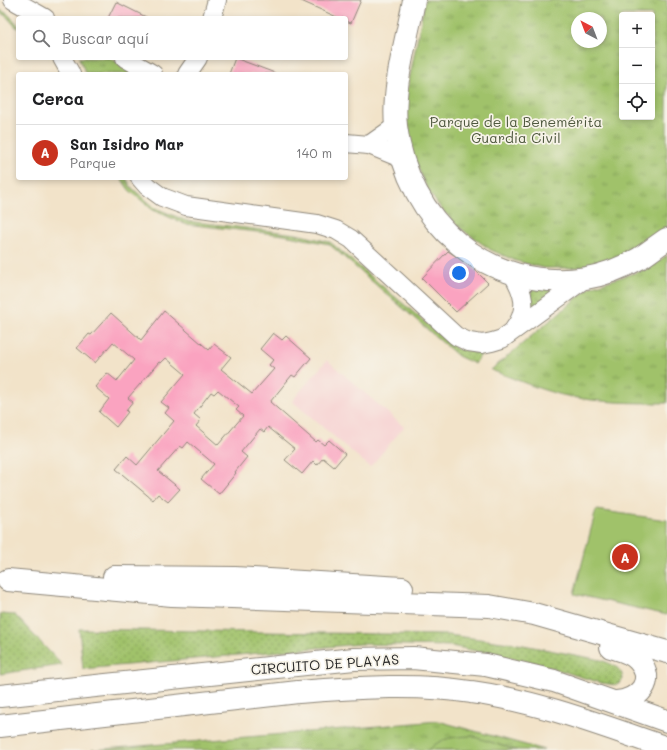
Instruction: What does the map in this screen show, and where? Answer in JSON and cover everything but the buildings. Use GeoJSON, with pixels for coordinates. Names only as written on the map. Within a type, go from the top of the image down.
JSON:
{"type":"FeatureCollection","features":[{"type":"Feature","properties":{"kind":"main road"},"geometry":{"type":"LineString","coordinates":[[412,1],[397,88],[395,112],[396,126],[403,159],[418,195],[435,221],[450,236],[478,258],[493,266],[529,277],[554,280],[586,278],[614,270],[640,258],[667,239]]}},
{"type":"Feature","properties":{"kind":"main road"},"geometry":{"type":"LineString","coordinates":[[4,580],[78,577],[234,578],[490,593],[520,597],[667,637]]}},
{"type":"Feature","properties":{"kind":"main road"},"geometry":{"type":"LineString","coordinates":[[4,580],[172,595],[489,606],[515,610],[565,622],[667,652]]}},
{"type":"Feature","properties":{"kind":"main road"},"geometry":{"type":"LineString","coordinates":[[172,595],[242,610],[478,618],[535,627],[584,638],[626,652],[637,659],[643,666],[646,680],[643,689],[632,698],[625,701],[616,702]]}},
{"type":"Feature","properties":{"kind":"main road","name":"CIRCUITO DE PLAYAS"},"geometry":{"type":"LineString","coordinates":[[0,696],[354,659],[413,658],[486,665],[554,681],[616,702],[667,722]]}},
{"type":"Feature","properties":{"kind":"main road","name":"CIRCUITO DE PLAYAS"},"geometry":{"type":"LineString","coordinates":[[0,726],[344,688],[433,688],[509,698],[562,713],[667,748]]}},
{"type":"Feature","properties":{"kind":"street"},"geometry":{"type":"LineString","coordinates":[[13,0],[39,16]]}},
{"type":"Feature","properties":{"kind":"street"},"geometry":{"type":"LineString","coordinates":[[213,16],[217,0]]}},
{"type":"Feature","properties":{"kind":"street"},"geometry":{"type":"LineString","coordinates":[[63,60],[70,72]]}},
{"type":"Feature","properties":{"kind":"street"},"geometry":{"type":"LineString","coordinates":[[128,60],[150,72]]}},
{"type":"Feature","properties":{"kind":"street"},"geometry":{"type":"LineString","coordinates":[[188,72],[197,60]]}},
{"type":"Feature","properties":{"kind":"street"},"geometry":{"type":"LineString","coordinates":[[369,145],[396,126]]}},
{"type":"Feature","properties":{"kind":"street"},"geometry":{"type":"LineString","coordinates":[[348,143],[369,145],[403,159]]}},
{"type":"Feature","properties":{"kind":"street"},"geometry":{"type":"LineString","coordinates":[[142,180],[162,197],[186,206],[317,224],[336,230],[351,238],[456,336],[463,340],[476,343],[487,344],[502,339],[586,278]]}},
{"type":"Feature","properties":{"kind":"street"},"geometry":{"type":"LineString","coordinates":[[512,273],[522,293],[524,306],[521,318],[513,330]]}},
{"type":"Feature","properties":{"kind":"shaded area"},"geometry":{"type":"Polygon","coordinates":[[[327,360],[404,427],[370,467],[292,401],[327,360]]]}},
{"type":"Feature","properties":{"kind":"green space","name":"Parque de la Benemérita Guardia Civil"},"geometry":{"type":"Polygon","coordinates":[[[425,0],[667,0],[667,228],[621,259],[584,267],[544,268],[516,261],[491,250],[460,228],[443,211],[428,191],[411,151],[404,115],[407,91],[425,0]]]}},
{"type":"Feature","properties":{"kind":"green space"},"geometry":{"type":"Polygon","coordinates":[[[0,10],[8,14],[16,23],[16,27],[6,16],[0,13],[0,10]]]}},
{"type":"Feature","properties":{"kind":"green space"},"geometry":{"type":"Polygon","coordinates":[[[80,60],[114,60],[134,72],[85,72],[80,60]]]}},
{"type":"Feature","properties":{"kind":"green space"},"geometry":{"type":"Polygon","coordinates":[[[122,180],[127,180],[131,187],[155,208],[187,221],[296,234],[330,242],[457,349],[482,353],[475,364],[458,356],[329,244],[284,235],[185,224],[153,210],[129,190],[122,180]]]}},
{"type":"Feature","properties":{"kind":"green space"},"geometry":{"type":"Polygon","coordinates":[[[667,255],[667,403],[608,402],[572,397],[541,389],[491,370],[590,287],[650,268],[667,255]]]}},
{"type":"Feature","properties":{"kind":"green space"},"geometry":{"type":"Polygon","coordinates":[[[536,286],[559,289],[530,310],[531,290],[536,286]]]}},
{"type":"Feature","properties":{"kind":"green space"},"geometry":{"type":"Polygon","coordinates":[[[596,510],[667,520],[667,615],[574,594],[596,510]]]}},
{"type":"Feature","properties":{"kind":"green space"},"geometry":{"type":"Polygon","coordinates":[[[0,614],[15,615],[62,665],[0,674],[0,614]]]}},
{"type":"Feature","properties":{"kind":"green space"},"geometry":{"type":"Polygon","coordinates":[[[79,629],[448,635],[518,644],[601,660],[618,669],[621,672],[623,679],[616,685],[601,683],[536,663],[451,646],[360,644],[83,669],[79,629]]]}},
{"type":"Feature","properties":{"kind":"green space"},"geometry":{"type":"Polygon","coordinates":[[[438,721],[544,750],[92,750],[438,721]]]}},
{"type":"Feature","properties":{"kind":"green space"},"geometry":{"type":"Polygon","coordinates":[[[471,736],[516,750],[429,750],[438,742],[443,740],[454,737],[471,736]]]}},
{"type":"Feature","properties":{"kind":"place","name":"San Isidro Mar"},"geometry":{"type":"Point","coordinates":[625,557]}}]}
